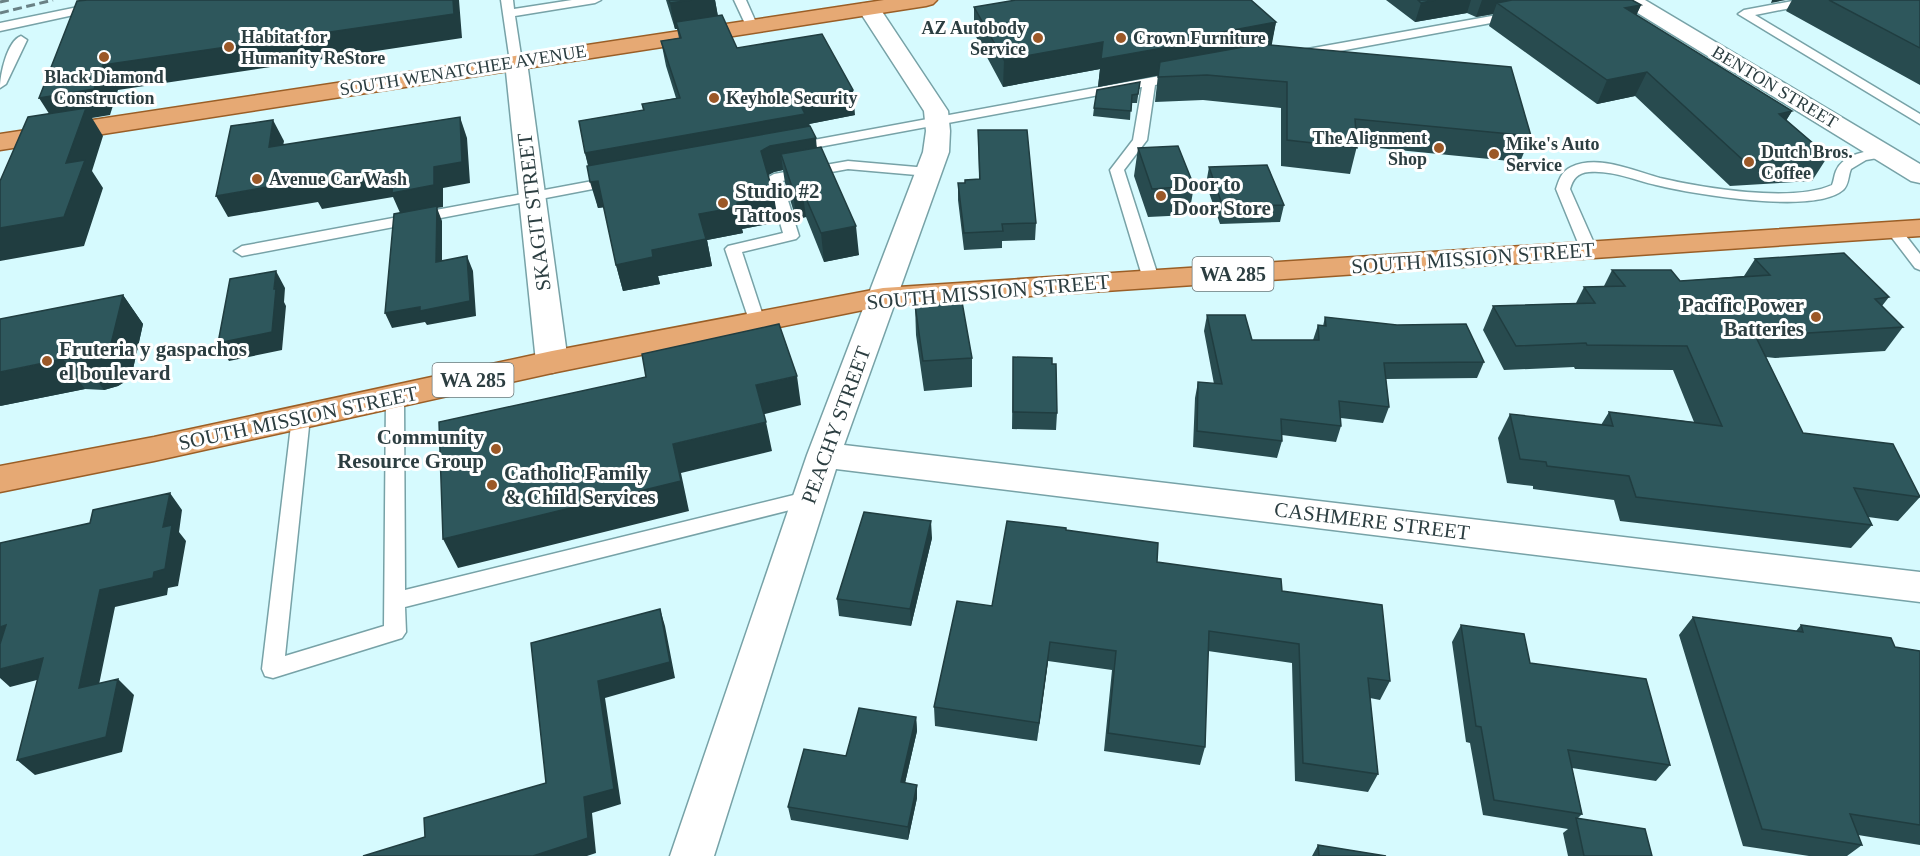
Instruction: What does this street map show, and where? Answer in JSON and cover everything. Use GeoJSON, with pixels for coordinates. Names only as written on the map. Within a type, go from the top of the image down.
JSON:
{"type":"FeatureCollection","features":[{"type":"Feature","properties":{"kind":"main road","name":"SOUTH WENATCHEE AVENUE"},"geometry":{"type":"LineString","coordinates":[[0,142],[926,0]]}},
{"type":"Feature","properties":{"kind":"main road","name":"SOUTH MISSION STREET"},"geometry":{"type":"LineString","coordinates":[[0,479],[154,449],[552,362],[883,297],[1907,229]]}},
{"type":"Feature","properties":{"kind":"street","name":"BENTON STREET"},"geometry":{"type":"LineString","coordinates":[[1630,0],[1920,175]]}},
{"type":"Feature","properties":{"kind":"street","name":"PEACHY STREET"},"geometry":{"type":"LineString","coordinates":[[692,856],[824,455],[936,152],[936,111],[868,9]]}},
{"type":"Feature","properties":{"kind":"street","name":"SKAGIT STREET"},"geometry":{"type":"LineString","coordinates":[[516,62],[552,362]]}},
{"type":"Feature","properties":{"kind":"street","name":"CASHMERE STREET"},"geometry":{"type":"LineString","coordinates":[[824,455],[1920,587]]}},
{"type":"Feature","properties":{"kind":"lane"},"geometry":{"type":"LineString","coordinates":[[0,27],[129,0]]}},
{"type":"Feature","properties":{"kind":"lane"},"geometry":{"type":"LineString","coordinates":[[516,62],[508,6],[595,0]]}},
{"type":"Feature","properties":{"kind":"lane"},"geometry":{"type":"LineString","coordinates":[[740,0],[752,27]]}},
{"type":"Feature","properties":{"kind":"lane"},"geometry":{"type":"LineString","coordinates":[[1816,0],[1744,14],[1920,120]]}},
{"type":"Feature","properties":{"kind":"lane"},"geometry":{"type":"LineString","coordinates":[[1288,57],[1532,13]]}},
{"type":"Feature","properties":{"kind":"lane"},"geometry":{"type":"LineString","coordinates":[[0,84],[21,40]]}},
{"type":"Feature","properties":{"kind":"lane"},"geometry":{"type":"LineString","coordinates":[[775,151],[1195,74]]}},
{"type":"Feature","properties":{"kind":"lane"},"geometry":{"type":"LineString","coordinates":[[1149,82],[1140,140],[1117,170],[1151,279]]}},
{"type":"Feature","properties":{"kind":"lane"},"geometry":{"type":"LineString","coordinates":[[1589,250],[1563,189],[1563,181],[1568,175],[1577,171],[1588,168],[1614,169],[1677,186],[1713,192],[1770,196],[1821,194],[1837,188],[1842,180],[1843,171],[1849,164],[1857,159],[1884,153]]}},
{"type":"Feature","properties":{"kind":"lane"},"geometry":{"type":"LineString","coordinates":[[757,322],[733,249],[791,236],[774,178],[848,165],[928,172]]}},
{"type":"Feature","properties":{"kind":"lane"},"geometry":{"type":"LineString","coordinates":[[242,251],[625,180]]}},
{"type":"Feature","properties":{"kind":"lane"},"geometry":{"type":"LineString","coordinates":[[1907,229],[1920,265]]}},
{"type":"Feature","properties":{"kind":"lane"},"geometry":{"type":"LineString","coordinates":[[301,417],[273,669],[395,632],[395,397]]}},
{"type":"Feature","properties":{"kind":"lane"},"geometry":{"type":"LineString","coordinates":[[395,601],[810,498]]}},
{"type":"Feature","properties":{"kind":"building"},"geometry":{"type":"Polygon","coordinates":[[[453,0],[454,14],[103,65],[94,89],[39,98],[77,1],[453,0]]]}},
{"type":"Feature","properties":{"kind":"building"},"geometry":{"type":"Polygon","coordinates":[[[669,0],[691,0],[670,3],[669,0]]]}},
{"type":"Feature","properties":{"kind":"building"},"geometry":{"type":"Polygon","coordinates":[[[1016,0],[1251,0],[1276,22],[1206,35],[1206,37],[1219,38],[1101,59],[1103,42],[1004,60],[974,7],[1016,0]]]}},
{"type":"Feature","properties":{"kind":"building"},"geometry":{"type":"Polygon","coordinates":[[[1418,0],[1435,0],[1421,3],[1418,0]]]}},
{"type":"Feature","properties":{"kind":"building"},"geometry":{"type":"Polygon","coordinates":[[[1512,0],[1632,0],[1641,5],[1625,8],[1792,111],[1779,114],[1828,156],[1744,161],[1647,72],[1607,80],[1497,3],[1512,0]]]}},
{"type":"Feature","properties":{"kind":"building"},"geometry":{"type":"Polygon","coordinates":[[[1829,0],[1920,0],[1920,48],[1829,0]]]}},
{"type":"Feature","properties":{"kind":"building"},"geometry":{"type":"Polygon","coordinates":[[[722,15],[737,48],[822,34],[853,90],[807,98],[807,103],[800,104],[805,114],[585,153],[579,121],[644,110],[642,104],[680,98],[661,41],[681,38],[676,22],[722,15]]]}},
{"type":"Feature","properties":{"kind":"building"},"geometry":{"type":"Polygon","coordinates":[[[1260,44],[1511,67],[1531,136],[1355,119],[1357,148],[1287,140],[1287,82],[1207,75],[1158,77],[1160,62],[1260,44]]]}},
{"type":"Feature","properties":{"kind":"building"},"geometry":{"type":"Polygon","coordinates":[[[1140,82],[1138,94],[1132,95],[1131,111],[1094,108],[1097,90],[1140,82]]]}},
{"type":"Feature","properties":{"kind":"building"},"geometry":{"type":"Polygon","coordinates":[[[86,108],[66,163],[85,160],[64,217],[0,228],[0,181],[28,117],[86,108]]]}},
{"type":"Feature","properties":{"kind":"building"},"geometry":{"type":"Polygon","coordinates":[[[460,117],[462,162],[434,167],[434,185],[392,193],[394,173],[311,187],[312,179],[216,196],[231,126],[273,120],[269,147],[460,117]]]}},
{"type":"Feature","properties":{"kind":"building"},"geometry":{"type":"Polygon","coordinates":[[[810,126],[816,138],[770,146],[761,151],[774,196],[737,203],[738,207],[699,214],[706,239],[652,250],[653,257],[616,265],[598,181],[590,182],[587,166],[810,126]]]}},
{"type":"Feature","properties":{"kind":"building"},"geometry":{"type":"Polygon","coordinates":[[[978,130],[1027,130],[1036,223],[1002,224],[1003,231],[964,233],[958,183],[980,179],[978,130]]]}},
{"type":"Feature","properties":{"kind":"building"},"geometry":{"type":"Polygon","coordinates":[[[1178,146],[1194,186],[1152,189],[1138,148],[1178,146]]]}},
{"type":"Feature","properties":{"kind":"building"},"geometry":{"type":"Polygon","coordinates":[[[821,147],[856,226],[821,233],[802,189],[793,190],[781,154],[821,147]]]}},
{"type":"Feature","properties":{"kind":"building"},"geometry":{"type":"Polygon","coordinates":[[[1267,165],[1284,205],[1223,207],[1209,167],[1267,165]]]}},
{"type":"Feature","properties":{"kind":"building"},"geometry":{"type":"Polygon","coordinates":[[[437,206],[436,262],[467,256],[470,301],[420,311],[420,307],[385,313],[394,214],[437,206]]]}},
{"type":"Feature","properties":{"kind":"building"},"geometry":{"type":"Polygon","coordinates":[[[1844,253],[1889,297],[1875,299],[1903,327],[1792,334],[1753,331],[1803,433],[1893,444],[1920,497],[1854,488],[1872,525],[1636,497],[1629,476],[1547,466],[1546,462],[1520,459],[1510,414],[1613,426],[1609,412],[1722,426],[1687,346],[1587,345],[1586,343],[1516,346],[1493,306],[1595,303],[1584,287],[1625,286],[1612,270],[1671,270],[1680,281],[1770,275],[1755,259],[1844,253]]]}},
{"type":"Feature","properties":{"kind":"building"},"geometry":{"type":"Polygon","coordinates":[[[276,271],[272,332],[218,343],[230,279],[276,271]]]}},
{"type":"Feature","properties":{"kind":"building"},"geometry":{"type":"Polygon","coordinates":[[[123,295],[110,348],[97,356],[82,360],[63,359],[0,372],[0,319],[123,295]]]}},
{"type":"Feature","properties":{"kind":"building"},"geometry":{"type":"Polygon","coordinates":[[[962,302],[972,358],[923,361],[915,305],[962,302]]]}},
{"type":"Feature","properties":{"kind":"building"},"geometry":{"type":"Polygon","coordinates":[[[1207,315],[1245,315],[1252,340],[1319,340],[1318,325],[1326,326],[1325,317],[1397,325],[1466,324],[1484,362],[1384,363],[1389,407],[1339,401],[1341,426],[1281,419],[1282,441],[1197,431],[1198,382],[1222,384],[1207,315]]]}},
{"type":"Feature","properties":{"kind":"building"},"geometry":{"type":"Polygon","coordinates":[[[779,324],[797,376],[756,385],[766,422],[673,444],[681,481],[443,539],[439,422],[646,377],[642,354],[779,324]]]}},
{"type":"Feature","properties":{"kind":"building"},"geometry":{"type":"Polygon","coordinates":[[[1013,357],[1052,358],[1052,364],[1056,364],[1057,413],[1013,412],[1013,357]]]}},
{"type":"Feature","properties":{"kind":"building"},"geometry":{"type":"Polygon","coordinates":[[[170,493],[163,527],[172,525],[165,569],[154,572],[153,578],[100,590],[79,688],[118,679],[106,737],[17,760],[43,658],[0,669],[0,644],[6,625],[0,627],[0,543],[90,523],[93,510],[170,493]]]}},
{"type":"Feature","properties":{"kind":"building"},"geometry":{"type":"Polygon","coordinates":[[[864,512],[931,521],[910,609],[837,599],[864,512]]]}},
{"type":"Feature","properties":{"kind":"building"},"geometry":{"type":"Polygon","coordinates":[[[1007,521],[1158,543],[1157,562],[1281,579],[1282,591],[1382,605],[1390,681],[1368,678],[1378,774],[1303,763],[1299,644],[1209,631],[1205,747],[1108,733],[1116,651],[1050,642],[1039,723],[934,707],[957,601],[992,606],[1007,521]]]}},
{"type":"Feature","properties":{"kind":"building"},"geometry":{"type":"Polygon","coordinates":[[[660,609],[670,662],[598,681],[614,789],[584,797],[588,838],[533,856],[363,856],[425,837],[424,818],[546,783],[531,643],[660,609]]]}},
{"type":"Feature","properties":{"kind":"building"},"geometry":{"type":"Polygon","coordinates":[[[1693,617],[1803,632],[1801,625],[1891,638],[1895,647],[1920,651],[1920,825],[1850,814],[1862,845],[1762,829],[1693,617]]]}},
{"type":"Feature","properties":{"kind":"building"},"geometry":{"type":"Polygon","coordinates":[[[1461,625],[1524,634],[1530,663],[1646,679],[1670,765],[1568,750],[1582,814],[1494,800],[1481,727],[1476,726],[1461,625]]]}},
{"type":"Feature","properties":{"kind":"building"},"geometry":{"type":"Polygon","coordinates":[[[859,708],[916,717],[901,782],[917,785],[908,827],[788,807],[804,749],[846,756],[859,708]]]}},
{"type":"Feature","properties":{"kind":"building"},"geometry":{"type":"Polygon","coordinates":[[[1576,818],[1645,829],[1652,856],[1584,856],[1576,818]]]}},
{"type":"Feature","properties":{"kind":"building"},"geometry":{"type":"Polygon","coordinates":[[[1318,845],[1386,856],[1319,856],[1318,845]]]}},
{"type":"Feature","properties":{"kind":"railway"},"geometry":{"type":"LineString","coordinates":[[0,2],[9,0]]}},
{"type":"Feature","properties":{"kind":"railway"},"geometry":{"type":"LineString","coordinates":[[0,13],[53,0]]}},
{"type":"Feature","properties":{"kind":"place","name":"AZ Autobody Service"},"geometry":{"type":"Point","coordinates":[1038,38]}},
{"type":"Feature","properties":{"kind":"place","name":"Crown Furniture"},"geometry":{"type":"Point","coordinates":[1121,38]}},
{"type":"Feature","properties":{"kind":"place","name":"Habitat for Humanity ReStore"},"geometry":{"type":"Point","coordinates":[229,47]}},
{"type":"Feature","properties":{"kind":"place","name":"Black Diamond Construction"},"geometry":{"type":"Point","coordinates":[104,57]}},
{"type":"Feature","properties":{"kind":"place","name":"Keyhole Security"},"geometry":{"type":"Point","coordinates":[714,98]}},
{"type":"Feature","properties":{"kind":"place","name":"The Alignment Shop"},"geometry":{"type":"Point","coordinates":[1439,148]}},
{"type":"Feature","properties":{"kind":"place","name":"Mike's Auto Service"},"geometry":{"type":"Point","coordinates":[1494,154]}},
{"type":"Feature","properties":{"kind":"place","name":"Dutch Bros. Coffee"},"geometry":{"type":"Point","coordinates":[1749,162]}},
{"type":"Feature","properties":{"kind":"place","name":"Avenue Car Wash"},"geometry":{"type":"Point","coordinates":[257,179]}},
{"type":"Feature","properties":{"kind":"place","name":"Door to Door Store"},"geometry":{"type":"Point","coordinates":[1161,196]}},
{"type":"Feature","properties":{"kind":"place","name":"Studio #2 Tattoos"},"geometry":{"type":"Point","coordinates":[723,203]}},
{"type":"Feature","properties":{"kind":"place","name":"Pacific Power Batteries"},"geometry":{"type":"Point","coordinates":[1816,317]}},
{"type":"Feature","properties":{"kind":"place","name":"Fruteria y gaspachos el boulevard"},"geometry":{"type":"Point","coordinates":[47,361]}},
{"type":"Feature","properties":{"kind":"place","name":"Community Resource Group"},"geometry":{"type":"Point","coordinates":[496,449]}},
{"type":"Feature","properties":{"kind":"place","name":"Catholic Family & Child Services"},"geometry":{"type":"Point","coordinates":[492,485]}}]}
